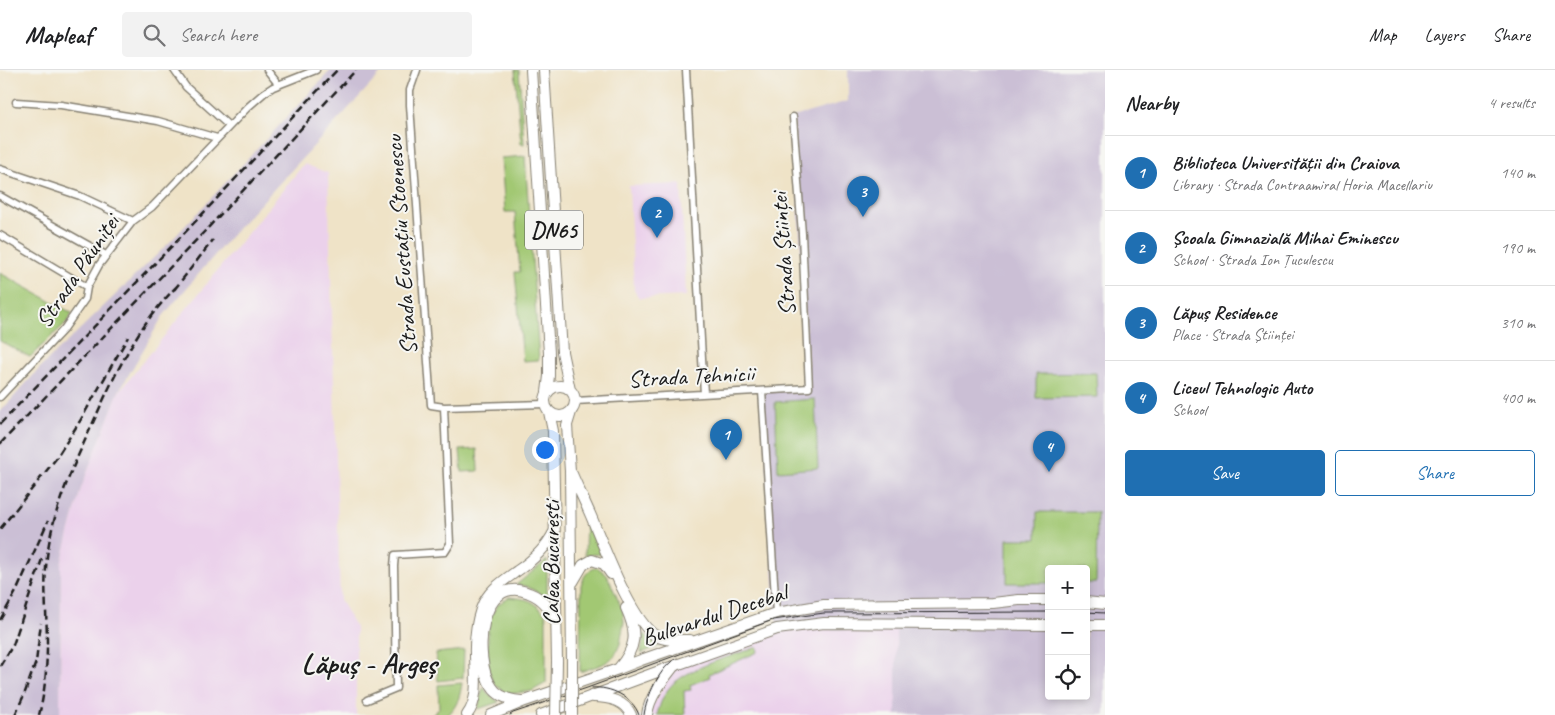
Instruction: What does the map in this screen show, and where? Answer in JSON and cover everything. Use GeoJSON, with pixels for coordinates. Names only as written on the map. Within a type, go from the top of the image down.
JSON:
{"type":"FeatureCollection","features":[{"type":"Feature","properties":{"kind":"main road","name":"DN65"},"geometry":{"type":"LineString","coordinates":[[531,70],[549,353],[547,392]]}},
{"type":"Feature","properties":{"kind":"main road","name":"DN65"},"geometry":{"type":"LineString","coordinates":[[544,70],[562,352],[570,390]]}},
{"type":"Feature","properties":{"kind":"main road"},"geometry":{"type":"LineString","coordinates":[[560,386],[570,390],[575,400],[571,412],[565,416],[558,417],[547,408],[547,392],[560,386]]}},
{"type":"Feature","properties":{"kind":"main road","name":"Calea București"},"geometry":{"type":"LineString","coordinates":[[547,408],[553,431],[557,628],[556,715]]}},
{"type":"Feature","properties":{"kind":"main road","name":"Calea București"},"geometry":{"type":"LineString","coordinates":[[571,412],[567,425],[570,471],[572,585],[572,715]]}},
{"type":"Feature","properties":{"kind":"main road"},"geometry":{"type":"LineString","coordinates":[[570,471],[607,556],[634,610],[645,626],[655,636],[696,641]]}},
{"type":"Feature","properties":{"kind":"main road"},"geometry":{"type":"LineString","coordinates":[[467,715],[471,710],[475,693],[475,646],[481,608],[490,593],[503,580],[518,571],[549,543],[554,531]]}},
{"type":"Feature","properties":{"kind":"main road"},"geometry":{"type":"LineString","coordinates":[[572,585],[576,574],[583,565],[592,560],[604,564],[610,572],[632,621],[632,648],[618,669]]}},
{"type":"Feature","properties":{"kind":"main road"},"geometry":{"type":"LineString","coordinates":[[524,701],[509,700],[492,688],[484,672],[482,640],[485,615],[492,602],[502,593],[514,590],[526,592],[537,597],[547,606],[552,612],[557,628]]}},
{"type":"Feature","properties":{"kind":"main road","name":"Bulevardul Decebal"},"geometry":{"type":"LineString","coordinates":[[491,715],[524,701],[776,613],[824,605],[993,603],[1018,600],[1045,600]]}},
{"type":"Feature","properties":{"kind":"main road"},"geometry":{"type":"LineString","coordinates":[[1090,602],[1105,604]]}},
{"type":"Feature","properties":{"kind":"main road","name":"Bulevardul Decebal"},"geometry":{"type":"LineString","coordinates":[[541,715],[777,629],[799,625],[824,623],[1045,625]]}},
{"type":"Feature","properties":{"kind":"main road"},"geometry":{"type":"LineString","coordinates":[[1090,625],[1105,625]]}},
{"type":"Feature","properties":{"kind":"main road"},"geometry":{"type":"LineString","coordinates":[[647,715],[658,689],[676,665]]}},
{"type":"Feature","properties":{"kind":"main road"},"geometry":{"type":"LineString","coordinates":[[590,698],[601,697],[618,702],[626,706],[631,715]]}},
{"type":"Feature","properties":{"kind":"street"},"geometry":{"type":"LineString","coordinates":[[174,70],[186,87],[229,126]]}},
{"type":"Feature","properties":{"kind":"street"},"geometry":{"type":"LineString","coordinates":[[267,70],[279,85]]}},
{"type":"Feature","properties":{"kind":"street","name":"Strada Păuniței"},"geometry":{"type":"LineString","coordinates":[[0,397],[64,329],[85,299],[87,287],[106,255],[133,221],[152,207],[229,126],[264,93],[316,70]]}},
{"type":"Feature","properties":{"kind":"street","name":"Strada Eustațiu Stoenescu"},"geometry":{"type":"LineString","coordinates":[[417,70],[410,90],[410,105],[431,405],[444,407]]}},
{"type":"Feature","properties":{"kind":"street"},"geometry":{"type":"LineString","coordinates":[[686,70],[704,394]]}},
{"type":"Feature","properties":{"kind":"street"},"geometry":{"type":"LineString","coordinates":[[16,102],[61,105],[158,120],[218,138]]}},
{"type":"Feature","properties":{"kind":"street","name":"Strada Științei"},"geometry":{"type":"LineString","coordinates":[[793,116],[810,388]]}},
{"type":"Feature","properties":{"kind":"street"},"geometry":{"type":"LineString","coordinates":[[0,169],[80,196],[133,221]]}},
{"type":"Feature","properties":{"kind":"street"},"geometry":{"type":"LineString","coordinates":[[0,196],[106,255]]}},
{"type":"Feature","properties":{"kind":"street"},"geometry":{"type":"LineString","coordinates":[[0,235],[87,287]]}},
{"type":"Feature","properties":{"kind":"street","name":"Strada Tehnicii"},"geometry":{"type":"LineString","coordinates":[[575,400],[810,388]]}},
{"type":"Feature","properties":{"kind":"street"},"geometry":{"type":"LineString","coordinates":[[762,391],[776,613]]}},
{"type":"Feature","properties":{"kind":"street"},"geometry":{"type":"LineString","coordinates":[[367,700],[396,688],[395,555],[445,552],[450,544],[444,407],[547,408]]}},
{"type":"Feature","properties":{"kind":"shaded area"},"geometry":{"type":"Polygon","coordinates":[[[331,70],[384,70],[236,230],[163,316],[118,393],[81,488],[61,564],[60,715],[0,715],[0,412],[40,368],[170,242],[331,70]]]}},
{"type":"Feature","properties":{"kind":"shaded area"},"geometry":{"type":"Polygon","coordinates":[[[848,70],[1105,70],[1105,715],[896,715],[896,630],[777,629],[762,391],[809,388],[793,117],[848,101],[848,70]]]}},
{"type":"Feature","properties":{"kind":"shaded area"},"geometry":{"type":"Polygon","coordinates":[[[304,164],[328,173],[340,600],[356,628],[356,715],[60,715],[61,564],[81,488],[118,393],[304,164]]]}},
{"type":"Feature","properties":{"kind":"shaded area"},"geometry":{"type":"Polygon","coordinates":[[[681,184],[686,296],[639,298],[634,290],[629,186],[681,184]]]}},
{"type":"Feature","properties":{"kind":"shaded area"},"geometry":{"type":"Polygon","coordinates":[[[777,629],[897,630],[896,715],[647,715],[676,665],[777,629]]]}},
{"type":"Feature","properties":{"kind":"green space"},"geometry":{"type":"Polygon","coordinates":[[[515,70],[519,70],[524,144],[521,144],[515,70]]]}},
{"type":"Feature","properties":{"kind":"green space"},"geometry":{"type":"Polygon","coordinates":[[[525,156],[539,360],[523,361],[515,272],[520,272],[515,212],[505,212],[501,158],[525,156]]]}},
{"type":"Feature","properties":{"kind":"green space"},"geometry":{"type":"Polygon","coordinates":[[[0,273],[72,313],[68,321],[30,357],[0,341],[0,273]]]}},
{"type":"Feature","properties":{"kind":"green space"},"geometry":{"type":"Polygon","coordinates":[[[1096,373],[1097,397],[1036,398],[1036,374],[1096,373]]]}},
{"type":"Feature","properties":{"kind":"green space"},"geometry":{"type":"Polygon","coordinates":[[[815,399],[818,468],[778,471],[775,402],[815,399]]]}},
{"type":"Feature","properties":{"kind":"green space"},"geometry":{"type":"Polygon","coordinates":[[[477,449],[478,471],[462,472],[460,450],[477,449]]]}},
{"type":"Feature","properties":{"kind":"green space"},"geometry":{"type":"Polygon","coordinates":[[[1037,512],[1097,512],[1096,583],[1090,583],[1090,565],[1045,565],[1045,583],[1007,583],[1007,539],[1037,539],[1037,512]]]}},
{"type":"Feature","properties":{"kind":"green space"},"geometry":{"type":"Polygon","coordinates":[[[586,513],[601,554],[585,555],[586,513]]]}},
{"type":"Feature","properties":{"kind":"green space"},"geometry":{"type":"Polygon","coordinates":[[[547,560],[547,597],[526,586],[516,585],[547,560]]]}},
{"type":"Feature","properties":{"kind":"green space"},"geometry":{"type":"Polygon","coordinates":[[[597,567],[607,575],[623,611],[624,622],[620,644],[614,657],[603,664],[580,672],[581,585],[586,574],[597,567]]]}},
{"type":"Feature","properties":{"kind":"green space"},"geometry":{"type":"Polygon","coordinates":[[[509,597],[530,601],[538,606],[546,615],[546,683],[532,691],[508,694],[495,685],[488,670],[488,622],[497,605],[509,597]]]}},
{"type":"Feature","properties":{"kind":"green space"},"geometry":{"type":"Polygon","coordinates":[[[644,634],[660,646],[641,653],[644,634]]]}},
{"type":"Feature","properties":{"kind":"green space"},"geometry":{"type":"Polygon","coordinates":[[[757,647],[758,652],[709,674],[710,677],[690,685],[691,690],[684,691],[685,715],[657,715],[661,701],[675,682],[693,671],[714,662],[757,647]]]}},
{"type":"Feature","properties":{"kind":"green space"},"geometry":{"type":"Polygon","coordinates":[[[464,650],[463,678],[438,681],[436,653],[464,650]]]}},
{"type":"Feature","properties":{"kind":"green space"},"geometry":{"type":"Polygon","coordinates":[[[462,683],[458,700],[448,715],[432,715],[439,708],[438,685],[462,683]]]}},
{"type":"Feature","properties":{"kind":"green space"},"geometry":{"type":"Polygon","coordinates":[[[483,687],[489,695],[499,702],[478,709],[483,687]]]}},
{"type":"Feature","properties":{"kind":"tram line"},"geometry":{"type":"LineString","coordinates":[[510,715],[773,620],[824,613],[1045,612]]}},
{"type":"Feature","properties":{"kind":"tram line"},"geometry":{"type":"LineString","coordinates":[[1090,612],[1105,613]]}},
{"type":"Feature","properties":{"kind":"tram line"},"geometry":{"type":"LineString","coordinates":[[644,715],[655,683],[665,668],[677,658]]}},
{"type":"Feature","properties":{"kind":"tram line"},"geometry":{"type":"LineString","coordinates":[[592,688],[606,689],[620,694],[632,703],[639,715]]}},
{"type":"Feature","properties":{"kind":"railway"},"geometry":{"type":"LineString","coordinates":[[0,424],[194,223],[337,70]]}},
{"type":"Feature","properties":{"kind":"railway"},"geometry":{"type":"LineString","coordinates":[[0,444],[205,231],[356,70]]}},
{"type":"Feature","properties":{"kind":"railway"},"geometry":{"type":"LineString","coordinates":[[174,290],[213,240]]}},
{"type":"Feature","properties":{"kind":"railway"},"geometry":{"type":"LineString","coordinates":[[39,715],[47,661],[46,568],[51,534],[60,501],[72,469],[124,358],[139,333],[177,286]]}},
{"type":"Feature","properties":{"kind":"railway"},"geometry":{"type":"LineString","coordinates":[[0,529],[55,460],[80,421],[128,337]]}},
{"type":"Feature","properties":{"kind":"railway"},"geometry":{"type":"LineString","coordinates":[[0,620],[17,590],[48,521]]}},
{"type":"Feature","properties":{"kind":"railway"},"geometry":{"type":"LineString","coordinates":[[0,666],[13,645],[42,559]]}},
{"type":"Feature","properties":{"kind":"railway"},"geometry":{"type":"LineString","coordinates":[[15,715],[36,662],[41,623]]}},
{"type":"Feature","properties":{"kind":"place","name":"Lăpuș Residence"},"geometry":{"type":"Point","coordinates":[863,217]}},
{"type":"Feature","properties":{"kind":"place","name":"Școala Gimnazială Mihai Eminescu"},"geometry":{"type":"Point","coordinates":[657,238]}},
{"type":"Feature","properties":{"kind":"place","name":"Biblioteca Universității din Craiova"},"geometry":{"type":"Point","coordinates":[726,460]}},
{"type":"Feature","properties":{"kind":"place","name":"Liceul Tehnologic Auto"},"geometry":{"type":"Point","coordinates":[1049,472]}},
{"type":"Feature","properties":{"kind":"district","name":"Lăpuș - Argeș"},"geometry":{"type":"Point","coordinates":[369,663]}}]}
